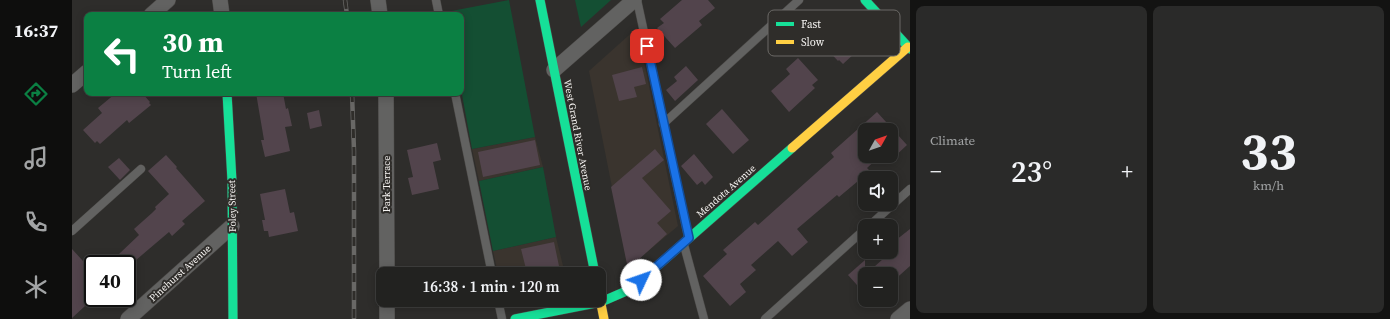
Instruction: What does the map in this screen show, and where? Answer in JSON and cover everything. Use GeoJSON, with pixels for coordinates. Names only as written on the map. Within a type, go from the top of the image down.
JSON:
{"type":"FeatureCollection","features":[{"type":"Feature","properties":{"kind":"street"},"geometry":{"type":"LineString","coordinates":[[154,12],[168,0]]}},
{"type":"Feature","properties":{"kind":"street"},"geometry":{"type":"LineString","coordinates":[[220,0],[222,12]]}},
{"type":"Feature","properties":{"kind":"street"},"geometry":{"type":"LineString","coordinates":[[378,0],[380,12]]}},
{"type":"Feature","properties":{"kind":"street","name":"West Grand River Avenue"},"geometry":{"type":"LineString","coordinates":[[540,0],[594,267]]}},
{"type":"Feature","properties":{"kind":"street"},"geometry":{"type":"LineString","coordinates":[[554,70],[636,0]]}},
{"type":"Feature","properties":{"kind":"street"},"geometry":{"type":"LineString","coordinates":[[865,0],[874,10]]}},
{"type":"Feature","properties":{"kind":"street"},"geometry":{"type":"LineString","coordinates":[[900,38],[909,48]]}},
{"type":"Feature","properties":{"kind":"street","name":"Mendota Avenue"},"geometry":{"type":"LineString","coordinates":[[900,56],[909,48]]}},
{"type":"Feature","properties":{"kind":"street","name":"Mendota Avenue"},"geometry":{"type":"LineString","coordinates":[[606,296],[631,289],[900,56]]}},
{"type":"Feature","properties":{"kind":"street"},"geometry":{"type":"LineString","coordinates":[[72,85],[84,75]]}},
{"type":"Feature","properties":{"kind":"street","name":"Foley Street"},"geometry":{"type":"LineString","coordinates":[[227,96],[232,181],[233,319]]}},
{"type":"Feature","properties":{"kind":"street","name":"Park Terrace"},"geometry":{"type":"LineString","coordinates":[[386,96],[387,267]]}},
{"type":"Feature","properties":{"kind":"street","name":"Pinehurst Avenue"},"geometry":{"type":"LineString","coordinates":[[128,319],[232,226]]}},
{"type":"Feature","properties":{"kind":"street"},"geometry":{"type":"LineString","coordinates":[[387,307],[387,319]]}},
{"type":"Feature","properties":{"kind":"street","name":"Mendota Avenue"},"geometry":{"type":"LineString","coordinates":[[515,319],[564,307]]}},
{"type":"Feature","properties":{"kind":"street"},"geometry":{"type":"LineString","coordinates":[[602,307],[604,319]]}},
{"type":"Feature","properties":{"kind":"street"},"geometry":{"type":"LineString","coordinates":[[898,319],[910,309]]}},
{"type":"Feature","properties":{"kind":"lane"},"geometry":{"type":"LineString","coordinates":[[436,0],[438,12]]}},
{"type":"Feature","properties":{"kind":"lane"},"geometry":{"type":"LineString","coordinates":[[636,0],[704,319]]}},
{"type":"Feature","properties":{"kind":"lane"},"geometry":{"type":"LineString","coordinates":[[788,10],[799,0]]}},
{"type":"Feature","properties":{"kind":"lane"},"geometry":{"type":"LineString","coordinates":[[663,124],[768,28]]}},
{"type":"Feature","properties":{"kind":"lane"},"geometry":{"type":"LineString","coordinates":[[456,96],[491,267]]}},
{"type":"Feature","properties":{"kind":"lane"},"geometry":{"type":"LineString","coordinates":[[72,231],[141,169]]}},
{"type":"Feature","properties":{"kind":"lane"},"geometry":{"type":"LineString","coordinates":[[877,219],[910,189]]}},
{"type":"Feature","properties":{"kind":"lane"},"geometry":{"type":"LineString","coordinates":[[765,319],[858,235]]}},
{"type":"Feature","properties":{"kind":"lane"},"geometry":{"type":"LineString","coordinates":[[499,307],[502,319]]}},
{"type":"Feature","properties":{"kind":"shaded area"},"geometry":{"type":"Polygon","coordinates":[[[637,28],[678,226],[628,268],[589,71],[637,28]]]}},
{"type":"Feature","properties":{"kind":"shaded area"},"geometry":{"type":"Polygon","coordinates":[[[535,137],[543,167],[479,181],[472,149],[535,137]]]}},
{"type":"Feature","properties":{"kind":"shaded area"},"geometry":{"type":"Polygon","coordinates":[[[556,237],[563,267],[496,267],[493,251],[556,237]]]}},
{"type":"Feature","properties":{"kind":"green space"},"geometry":{"type":"Polygon","coordinates":[[[509,0],[535,137],[472,149],[462,96],[464,96],[464,12],[446,12],[509,0]]]}},
{"type":"Feature","properties":{"kind":"green space"},"geometry":{"type":"Polygon","coordinates":[[[575,0],[611,0],[581,27],[575,0]]]}},
{"type":"Feature","properties":{"kind":"green space"},"geometry":{"type":"Polygon","coordinates":[[[543,167],[556,237],[493,251],[479,181],[543,167]]]}},
{"type":"Feature","properties":{"kind":"building"},"geometry":{"type":"Polygon","coordinates":[[[682,0],[708,0],[715,8],[699,21],[702,25],[675,48],[657,28],[664,23],[660,19],[682,0]]]}},
{"type":"Feature","properties":{"kind":"building"},"geometry":{"type":"Polygon","coordinates":[[[833,56],[852,56],[843,64],[839,60],[838,61],[833,56]]]}},
{"type":"Feature","properties":{"kind":"building"},"geometry":{"type":"Polygon","coordinates":[[[798,58],[818,80],[812,85],[815,88],[789,112],[771,91],[790,74],[786,69],[798,58]]]}},
{"type":"Feature","properties":{"kind":"building"},"geometry":{"type":"Polygon","coordinates":[[[686,66],[698,80],[675,101],[666,90],[677,81],[674,77],[686,66]]]}},
{"type":"Feature","properties":{"kind":"building"},"geometry":{"type":"Polygon","coordinates":[[[642,67],[646,84],[634,87],[637,97],[619,101],[612,75],[642,67]]]}},
{"type":"Feature","properties":{"kind":"building"},"geometry":{"type":"Polygon","coordinates":[[[112,96],[145,96],[151,105],[129,123],[127,120],[100,144],[97,141],[95,143],[83,130],[102,113],[98,108],[112,96]]]}},
{"type":"Feature","properties":{"kind":"building"},"geometry":{"type":"Polygon","coordinates":[[[257,96],[284,96],[292,126],[285,127],[290,151],[265,157],[261,140],[264,140],[257,96]]]}},
{"type":"Feature","properties":{"kind":"building"},"geometry":{"type":"Polygon","coordinates":[[[722,109],[749,140],[733,154],[706,124],[722,109]]]}},
{"type":"Feature","properties":{"kind":"building"},"geometry":{"type":"Polygon","coordinates":[[[319,110],[322,126],[310,129],[307,113],[319,110]]]}},
{"type":"Feature","properties":{"kind":"building"},"geometry":{"type":"Polygon","coordinates":[[[877,112],[887,123],[865,123],[877,112]]]}},
{"type":"Feature","properties":{"kind":"building"},"geometry":{"type":"Polygon","coordinates":[[[858,129],[858,163],[872,163],[867,168],[870,171],[858,171],[858,181],[839,197],[837,195],[797,229],[808,242],[792,256],[778,241],[751,265],[756,270],[740,284],[746,292],[730,306],[703,276],[727,254],[723,250],[755,222],[758,225],[834,157],[831,153],[858,129]]]}},
{"type":"Feature","properties":{"kind":"building"},"geometry":{"type":"Polygon","coordinates":[[[898,135],[907,145],[898,153],[898,135]]]}},
{"type":"Feature","properties":{"kind":"building"},"geometry":{"type":"Polygon","coordinates":[[[535,140],[540,165],[483,177],[478,152],[535,140]]]}},
{"type":"Feature","properties":{"kind":"building"},"geometry":{"type":"Polygon","coordinates":[[[437,143],[441,160],[433,162],[439,189],[412,195],[408,178],[413,177],[407,150],[437,143]]]}},
{"type":"Feature","properties":{"kind":"building"},"geometry":{"type":"Polygon","coordinates":[[[655,149],[664,160],[642,178],[671,211],[657,223],[667,234],[628,269],[611,187],[655,149]]]}},
{"type":"Feature","properties":{"kind":"building"},"geometry":{"type":"Polygon","coordinates":[[[694,154],[713,177],[705,185],[702,181],[697,185],[681,166],[694,154]]]}},
{"type":"Feature","properties":{"kind":"building"},"geometry":{"type":"Polygon","coordinates":[[[166,155],[205,201],[182,221],[185,224],[172,236],[169,232],[136,260],[136,255],[119,254],[139,235],[134,229],[156,209],[155,207],[169,194],[148,171],[166,155]]]}},
{"type":"Feature","properties":{"kind":"building"},"geometry":{"type":"Polygon","coordinates":[[[119,158],[130,170],[120,180],[108,167],[119,158]]]}},
{"type":"Feature","properties":{"kind":"building"},"geometry":{"type":"Polygon","coordinates":[[[285,189],[290,213],[294,212],[298,231],[269,237],[268,231],[264,231],[262,220],[265,220],[260,194],[285,189]]]}},
{"type":"Feature","properties":{"kind":"building"},"geometry":{"type":"Polygon","coordinates":[[[910,229],[910,266],[898,277],[898,267],[874,267],[883,259],[898,259],[898,238],[910,229]]]}},
{"type":"Feature","properties":{"kind":"building"},"geometry":{"type":"Polygon","coordinates":[[[554,242],[559,266],[526,267],[521,249],[554,242]]]}},
{"type":"Feature","properties":{"kind":"building"},"geometry":{"type":"Polygon","coordinates":[[[72,249],[84,262],[84,307],[72,318],[72,249]]]}},
{"type":"Feature","properties":{"kind":"building"},"geometry":{"type":"Polygon","coordinates":[[[865,260],[865,267],[858,267],[858,286],[848,275],[865,260]]]}},
{"type":"Feature","properties":{"kind":"railway"},"geometry":{"type":"LineString","coordinates":[[345,0],[347,12]]}},
{"type":"Feature","properties":{"kind":"railway"},"geometry":{"type":"LineString","coordinates":[[352,96],[354,151],[354,319]]}},
{"type":"Feature","properties":{"kind":"traffic: fast"},"geometry":{"type":"LineString","coordinates":[[540,0],[594,267]]}},
{"type":"Feature","properties":{"kind":"traffic: fast"},"geometry":{"type":"LineString","coordinates":[[865,0],[874,10]]}},
{"type":"Feature","properties":{"kind":"traffic: fast"},"geometry":{"type":"LineString","coordinates":[[900,38],[910,49]]}},
{"type":"Feature","properties":{"kind":"traffic: fast"},"geometry":{"type":"LineString","coordinates":[[227,96],[232,181],[233,319]]}},
{"type":"Feature","properties":{"kind":"traffic: fast"},"geometry":{"type":"LineString","coordinates":[[515,319],[601,302],[631,289],[792,148]]}},
{"type":"Feature","properties":{"kind":"traffic: slow"},"geometry":{"type":"LineString","coordinates":[[900,54],[908,47]]}},
{"type":"Feature","properties":{"kind":"traffic: slow"},"geometry":{"type":"LineString","coordinates":[[792,148],[898,56]]}},
{"type":"Feature","properties":{"kind":"traffic: slow"},"geometry":{"type":"LineString","coordinates":[[602,307],[604,319]]}},
{"type":"Feature","properties":{"kind":"route"},"geometry":{"type":"LineString","coordinates":[[641,280],[689,238],[647,46]]}}]}
